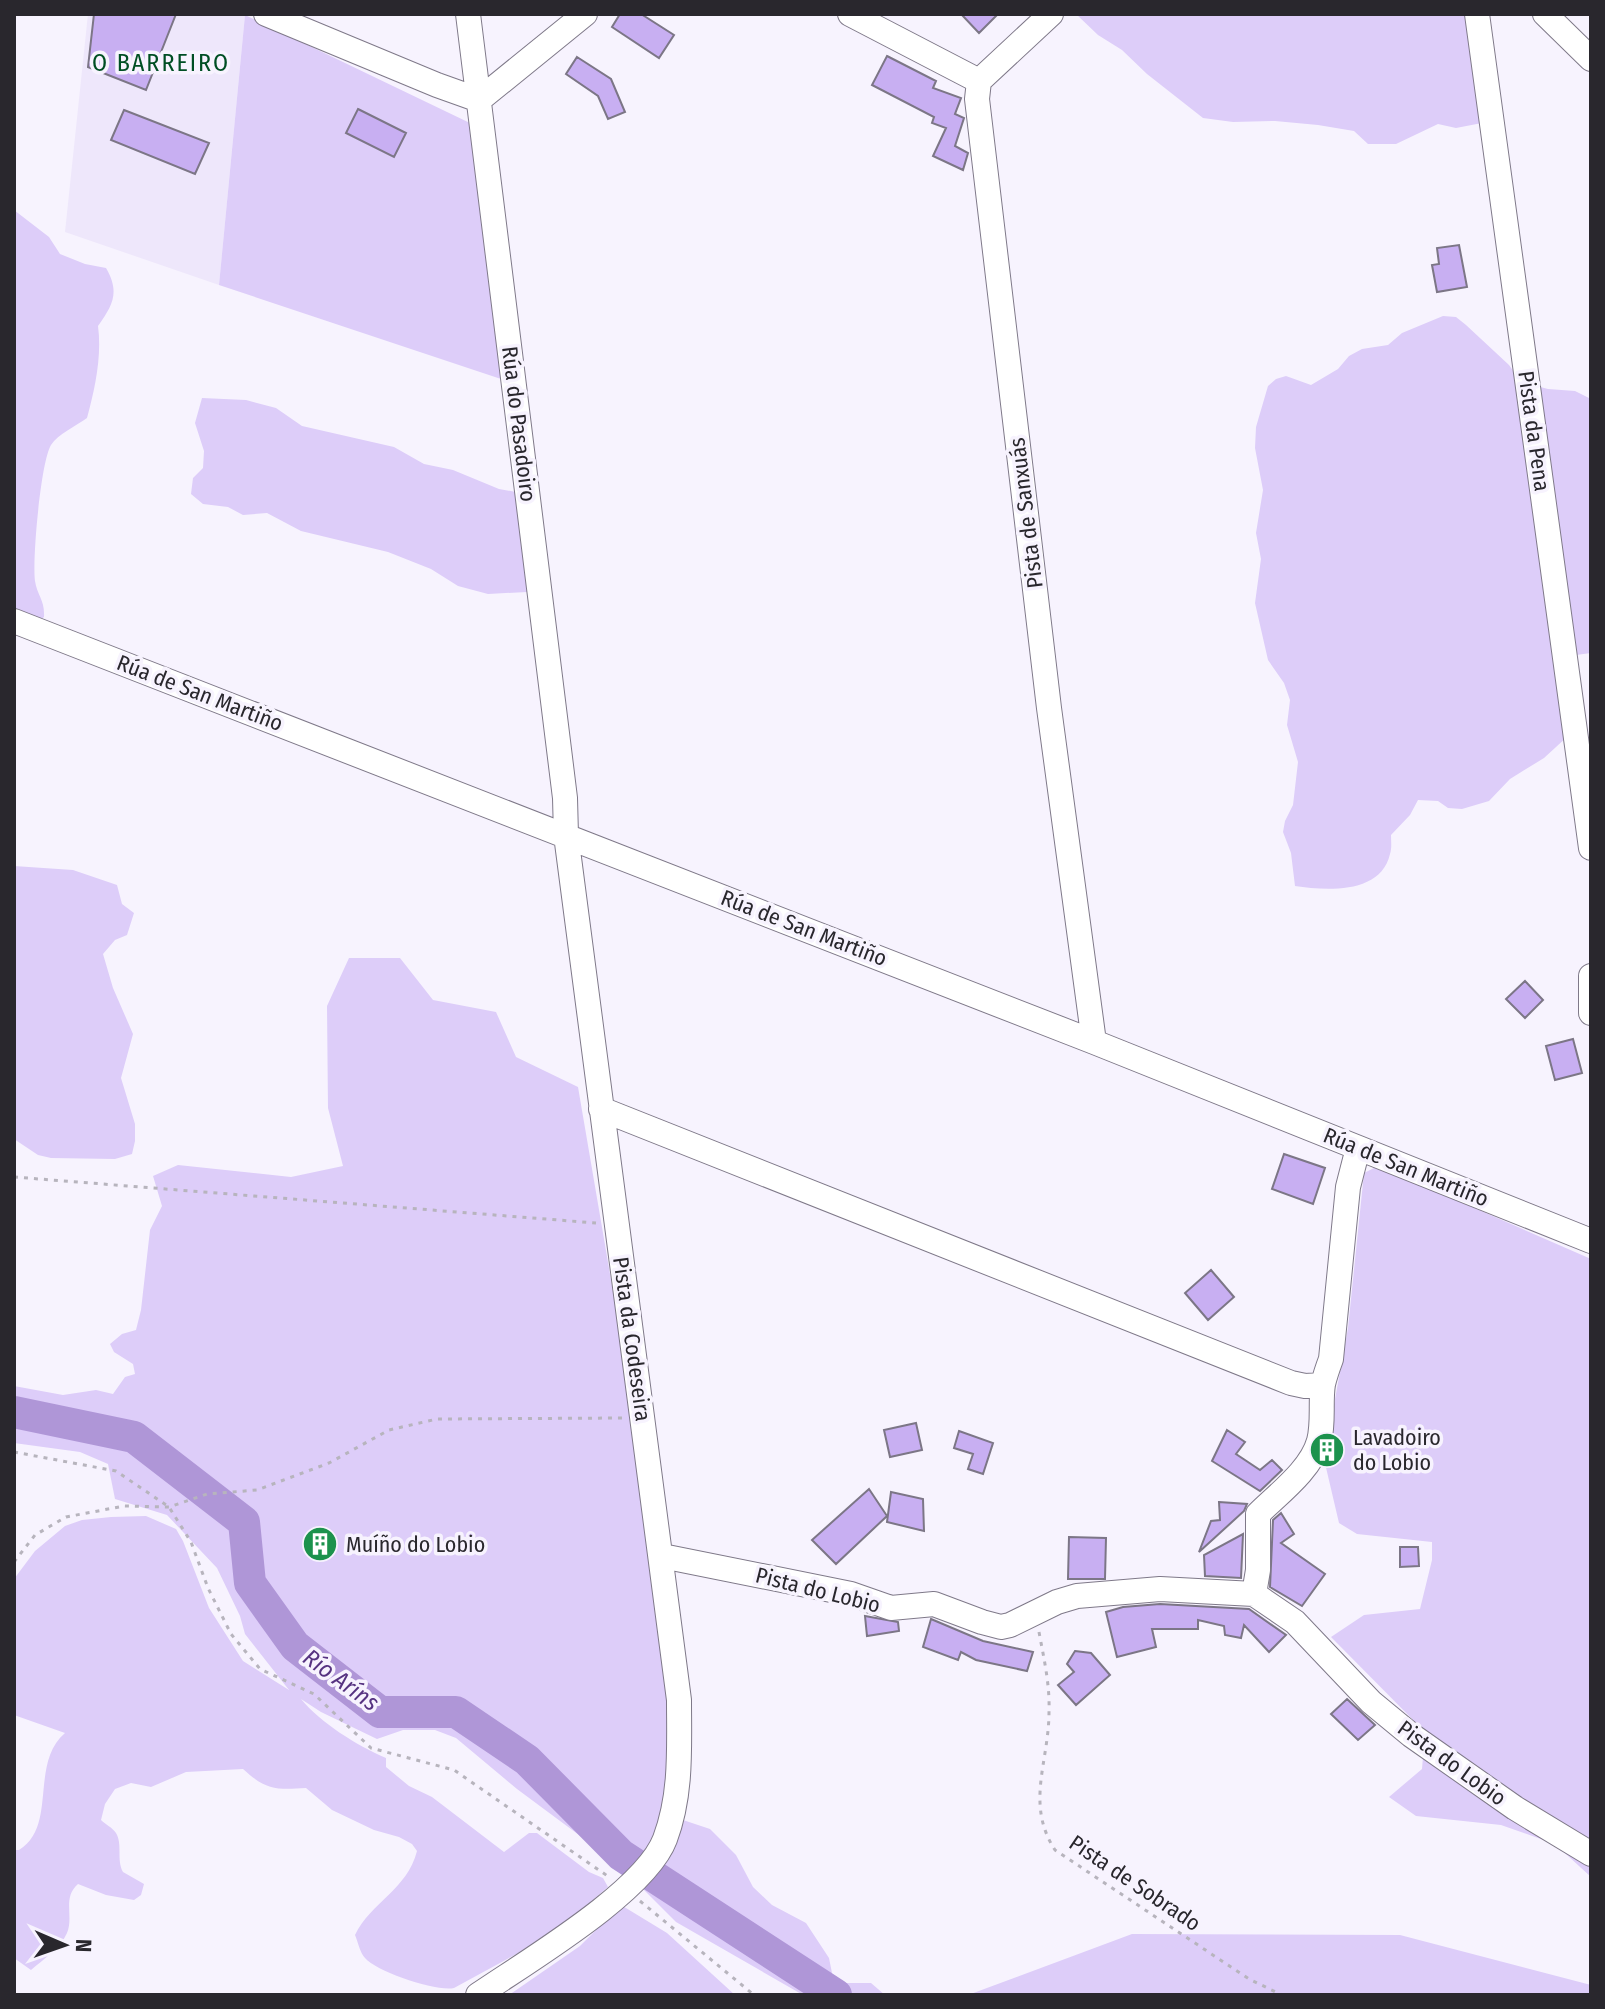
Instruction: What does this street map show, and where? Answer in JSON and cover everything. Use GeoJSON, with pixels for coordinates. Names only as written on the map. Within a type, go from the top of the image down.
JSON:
{"type":"FeatureCollection","features":[{"type":"Feature","properties":{"kind":"street"},"geometry":{"type":"LineString","coordinates":[[266,14],[423,80],[479,100],[585,14]]}},
{"type":"Feature","properties":{"kind":"street","name":"Rúa do Pasadoiro"},"geometry":{"type":"LineString","coordinates":[[468,14],[565,798],[566,835]]}},
{"type":"Feature","properties":{"kind":"street"},"geometry":{"type":"LineString","coordinates":[[850,14],[979,81],[1051,14]]}},
{"type":"Feature","properties":{"kind":"street","name":"Pista da Pena"},"geometry":{"type":"LineString","coordinates":[[1477,14],[1591,848]]}},
{"type":"Feature","properties":{"kind":"street"},"geometry":{"type":"LineString","coordinates":[[1545,14],[1591,59]]}},
{"type":"Feature","properties":{"kind":"street","name":"Pista de Sanxuás"},"geometry":{"type":"LineString","coordinates":[[979,81],[977,99],[1047,692],[1094,1042]]}},
{"type":"Feature","properties":{"kind":"street","name":"Rúa de San Martiño"},"geometry":{"type":"LineString","coordinates":[[14,621],[1094,1042],[1591,1241]]}},
{"type":"Feature","properties":{"kind":"street","name":"Pista da Codeseira"},"geometry":{"type":"LineString","coordinates":[[566,835],[679,1700],[679,1786],[664,1842],[630,1885]]}},
{"type":"Feature","properties":{"kind":"street"},"geometry":{"type":"LineString","coordinates":[[1591,976],[1591,1013]]}},
{"type":"Feature","properties":{"kind":"street"},"geometry":{"type":"LineString","coordinates":[[601,1109],[1291,1383],[1323,1385]]}},
{"type":"Feature","properties":{"kind":"street"},"geometry":{"type":"LineString","coordinates":[[1254,1594],[1258,1570],[1258,1514],[1313,1455],[1319,1441],[1323,1385],[1331,1359],[1348,1187],[1358,1148]]}},
{"type":"Feature","properties":{"kind":"street","name":"Pista do Lobio"},"geometry":{"type":"LineString","coordinates":[[662,1556],[851,1594],[891,1608],[925,1604],[944,1606],[991,1625],[1010,1625],[1077,1596],[1160,1589],[1254,1594],[1295,1622],[1371,1702],[1411,1735],[1515,1808],[1591,1854]]}},
{"type":"Feature","properties":{"kind":"street"},"geometry":{"type":"LineString","coordinates":[[478,1995],[598,1912],[630,1885]]}},
{"type":"Feature","properties":{"kind":"path"},"geometry":{"type":"LineString","coordinates":[[14,1177],[616,1224]]}},
{"type":"Feature","properties":{"kind":"path"},"geometry":{"type":"LineString","coordinates":[[14,1562],[35,1535],[66,1517],[124,1506],[169,1507],[207,1494],[257,1490],[329,1463],[389,1430],[437,1419],[643,1417]]}},
{"type":"Feature","properties":{"kind":"path"},"geometry":{"type":"LineString","coordinates":[[14,1452],[116,1471],[169,1507],[191,1542],[208,1588],[231,1634],[260,1669],[314,1694],[371,1748],[454,1770],[630,1885],[754,1995]]}},
{"type":"Feature","properties":{"kind":"path","name":"Pista de Sobrado"},"geometry":{"type":"LineString","coordinates":[[1036,1613],[1048,1682],[1050,1715],[1039,1786],[1045,1834],[1055,1850],[1249,1979],[1282,1995]]}},
{"type":"Feature","properties":{"kind":"shaded area"},"geometry":{"type":"Polygon","coordinates":[[[88,14],[245,15],[219,285],[65,232],[88,14]]]}},
{"type":"Feature","properties":{"kind":"shaded area"},"geometry":{"type":"Polygon","coordinates":[[[1076,14],[1470,14],[1482,123],[1456,128],[1438,124],[1396,144],[1368,144],[1354,131],[1318,125],[1203,118],[1076,14]]]}},
{"type":"Feature","properties":{"kind":"shaded area"},"geometry":{"type":"Polygon","coordinates":[[[245,15],[472,124],[504,380],[219,285],[245,15]]]}},
{"type":"Feature","properties":{"kind":"shaded area"},"geometry":{"type":"Polygon","coordinates":[[[14,210],[49,237],[60,254],[106,268],[114,291],[111,305],[98,326],[97,372],[87,418],[58,437],[47,455],[35,553],[35,581],[44,611],[44,617],[38,622],[14,616],[14,210]]]}},
{"type":"Feature","properties":{"kind":"shaded area"},"geometry":{"type":"Polygon","coordinates":[[[1443,316],[1456,317],[1466,325],[1509,365],[1521,382],[1548,389],[1575,391],[1591,399],[1591,653],[1576,655],[1568,736],[1544,758],[1510,779],[1489,801],[1462,809],[1448,808],[1438,801],[1418,800],[1410,815],[1391,835],[1391,852],[1385,867],[1376,877],[1337,889],[1295,886],[1291,853],[1283,832],[1293,805],[1298,762],[1287,725],[1290,700],[1284,683],[1268,660],[1255,603],[1261,559],[1256,533],[1263,490],[1255,448],[1256,427],[1268,386],[1276,379],[1286,376],[1311,385],[1338,369],[1349,356],[1362,349],[1388,345],[1402,333],[1443,316]]]}},
{"type":"Feature","properties":{"kind":"shaded area"},"geometry":{"type":"Polygon","coordinates":[[[202,398],[246,400],[276,408],[302,426],[394,447],[424,464],[453,470],[499,489],[516,492],[527,592],[488,594],[458,586],[431,569],[388,552],[301,531],[267,513],[243,515],[228,507],[203,504],[191,494],[193,478],[203,468],[204,451],[195,423],[202,398]]]}},
{"type":"Feature","properties":{"kind":"shaded area"},"geometry":{"type":"Polygon","coordinates":[[[14,866],[73,870],[117,885],[122,904],[134,913],[127,935],[115,940],[103,954],[113,988],[133,1034],[121,1078],[135,1124],[132,1154],[115,1159],[51,1158],[38,1155],[14,1139],[14,866]]]}},
{"type":"Feature","properties":{"kind":"shaded area"},"geometry":{"type":"Polygon","coordinates":[[[349,958],[400,958],[433,1000],[496,1012],[516,1057],[578,1087],[630,1391],[683,1820],[710,1829],[736,1855],[753,1887],[772,1905],[806,1923],[829,1958],[834,1983],[871,1983],[885,1995],[803,1995],[676,1922],[618,1864],[517,1789],[456,1738],[435,1730],[403,1730],[377,1739],[301,1699],[340,1733],[386,1758],[386,1767],[409,1786],[432,1797],[504,1852],[529,1833],[537,1833],[589,1872],[603,1878],[608,1887],[574,1916],[518,1953],[454,1988],[422,1984],[394,1975],[365,1958],[355,1935],[370,1913],[405,1876],[417,1851],[412,1844],[332,1810],[306,1788],[272,1787],[243,1769],[186,1772],[151,1787],[131,1783],[115,1789],[105,1804],[101,1820],[118,1838],[123,1872],[144,1884],[141,1895],[134,1900],[106,1895],[78,1884],[69,1901],[69,1927],[61,1943],[31,1970],[14,1958],[14,1850],[19,1850],[31,1839],[38,1826],[48,1761],[54,1746],[65,1733],[14,1715],[14,1579],[35,1551],[65,1526],[82,1520],[146,1516],[176,1529],[209,1608],[243,1661],[289,1690],[245,1634],[240,1616],[217,1568],[167,1515],[115,1499],[108,1464],[80,1452],[14,1443],[14,1386],[63,1395],[96,1390],[113,1394],[125,1377],[135,1374],[133,1364],[114,1352],[110,1344],[122,1334],[136,1330],[150,1230],[162,1206],[153,1176],[178,1165],[291,1177],[343,1166],[328,1108],[327,1006],[349,958]]]}},
{"type":"Feature","properties":{"kind":"shaded area"},"geometry":{"type":"Polygon","coordinates":[[[1378,1166],[1591,1259],[1591,1877],[1555,1844],[1501,1825],[1416,1816],[1389,1797],[1422,1769],[1425,1732],[1331,1637],[1364,1615],[1420,1609],[1432,1560],[1432,1542],[1357,1534],[1339,1523],[1324,1459],[1348,1328],[1364,1173],[1378,1166]]]}},
{"type":"Feature","properties":{"kind":"shaded area"},"geometry":{"type":"Polygon","coordinates":[[[621,1905],[667,1933],[735,1995],[509,1995],[580,1946],[621,1905]]]}},
{"type":"Feature","properties":{"kind":"shaded area"},"geometry":{"type":"Polygon","coordinates":[[[1132,1934],[1400,1935],[1591,1985],[1591,1995],[968,1995],[1132,1934]]]}},
{"type":"Feature","properties":{"kind":"building"},"geometry":{"type":"Polygon","coordinates":[[[94,14],[176,14],[146,90],[88,67],[94,14]]]}},
{"type":"Feature","properties":{"kind":"building"},"geometry":{"type":"Polygon","coordinates":[[[620,14],[641,14],[674,35],[659,58],[612,27],[620,14]]]}},
{"type":"Feature","properties":{"kind":"building"},"geometry":{"type":"Polygon","coordinates":[[[961,14],[998,14],[979,33],[961,14]]]}},
{"type":"Feature","properties":{"kind":"building"},"geometry":{"type":"Polygon","coordinates":[[[887,56],[936,81],[933,88],[961,98],[955,114],[964,118],[955,146],[968,153],[963,170],[933,156],[946,128],[932,123],[934,117],[872,85],[887,56]]]}},
{"type":"Feature","properties":{"kind":"building"},"geometry":{"type":"Polygon","coordinates":[[[577,57],[611,79],[625,112],[608,119],[598,96],[566,74],[577,57]]]}},
{"type":"Feature","properties":{"kind":"building"},"geometry":{"type":"Polygon","coordinates":[[[358,109],[406,133],[394,157],[346,133],[358,109]]]}},
{"type":"Feature","properties":{"kind":"building"},"geometry":{"type":"Polygon","coordinates":[[[124,110],[209,143],[195,174],[111,140],[124,110]]]}},
{"type":"Feature","properties":{"kind":"building"},"geometry":{"type":"Polygon","coordinates":[[[1459,245],[1467,287],[1437,292],[1432,265],[1439,264],[1437,248],[1459,245]]]}},
{"type":"Feature","properties":{"kind":"building"},"geometry":{"type":"Polygon","coordinates":[[[1525,981],[1543,1000],[1525,1018],[1506,999],[1525,981]]]}},
{"type":"Feature","properties":{"kind":"building"},"geometry":{"type":"Polygon","coordinates":[[[1573,1039],[1582,1073],[1555,1080],[1546,1046],[1573,1039]]]}},
{"type":"Feature","properties":{"kind":"building"},"geometry":{"type":"Polygon","coordinates":[[[1284,1154],[1325,1168],[1313,1204],[1272,1189],[1284,1154]]]}},
{"type":"Feature","properties":{"kind":"building"},"geometry":{"type":"Polygon","coordinates":[[[1211,1270],[1234,1297],[1208,1320],[1185,1293],[1211,1270]]]}},
{"type":"Feature","properties":{"kind":"building"},"geometry":{"type":"Polygon","coordinates":[[[916,1423],[922,1450],[890,1457],[884,1430],[916,1423]]]}},
{"type":"Feature","properties":{"kind":"building"},"geometry":{"type":"Polygon","coordinates":[[[1227,1430],[1245,1442],[1236,1454],[1260,1470],[1272,1460],[1282,1470],[1260,1491],[1212,1461],[1227,1430]]]}},
{"type":"Feature","properties":{"kind":"building"},"geometry":{"type":"Polygon","coordinates":[[[959,1431],[993,1443],[983,1474],[968,1469],[973,1454],[954,1448],[959,1431]]]}},
{"type":"Feature","properties":{"kind":"building"},"geometry":{"type":"Polygon","coordinates":[[[869,1489],[887,1516],[836,1564],[812,1540],[869,1489]]]}},
{"type":"Feature","properties":{"kind":"building"},"geometry":{"type":"Polygon","coordinates":[[[891,1492],[923,1499],[924,1531],[887,1522],[891,1492]]]}},
{"type":"Feature","properties":{"kind":"building"},"geometry":{"type":"Polygon","coordinates":[[[1219,1502],[1247,1504],[1244,1511],[1199,1552],[1211,1521],[1220,1520],[1219,1502]]]}},
{"type":"Feature","properties":{"kind":"building"},"geometry":{"type":"Polygon","coordinates":[[[1281,1513],[1294,1534],[1281,1543],[1325,1574],[1302,1606],[1270,1587],[1273,1520],[1281,1513]]]}},
{"type":"Feature","properties":{"kind":"building"},"geometry":{"type":"Polygon","coordinates":[[[1243,1534],[1241,1578],[1205,1576],[1204,1555],[1243,1534]]]}},
{"type":"Feature","properties":{"kind":"building"},"geometry":{"type":"Polygon","coordinates":[[[1069,1537],[1106,1538],[1105,1579],[1068,1579],[1069,1537]]]}},
{"type":"Feature","properties":{"kind":"building"},"geometry":{"type":"Polygon","coordinates":[[[1400,1547],[1418,1547],[1419,1566],[1400,1567],[1400,1547]]]}},
{"type":"Feature","properties":{"kind":"building"},"geometry":{"type":"Polygon","coordinates":[[[1160,1604],[1249,1609],[1286,1635],[1269,1652],[1244,1625],[1241,1638],[1225,1635],[1224,1626],[1198,1620],[1198,1629],[1152,1629],[1156,1647],[1117,1657],[1106,1612],[1123,1607],[1160,1604]]]}},
{"type":"Feature","properties":{"kind":"building"},"geometry":{"type":"Polygon","coordinates":[[[865,1616],[898,1622],[899,1631],[867,1636],[865,1616]]]}},
{"type":"Feature","properties":{"kind":"building"},"geometry":{"type":"Polygon","coordinates":[[[931,1619],[983,1641],[1033,1652],[1027,1671],[976,1660],[961,1652],[958,1660],[923,1647],[931,1619]]]}},
{"type":"Feature","properties":{"kind":"building"},"geometry":{"type":"Polygon","coordinates":[[[1075,1651],[1091,1653],[1110,1675],[1076,1705],[1058,1685],[1074,1672],[1067,1664],[1075,1651]]]}},
{"type":"Feature","properties":{"kind":"building"},"geometry":{"type":"Polygon","coordinates":[[[1347,1699],[1375,1725],[1358,1740],[1331,1714],[1347,1699]]]}},
{"type":"Feature","properties":{"kind":"waterway","name":"Río Aríns"},"geometry":{"type":"LineString","coordinates":[[14,1412],[134,1437],[244,1522],[250,1583],[295,1646],[380,1712],[456,1712],[527,1760],[621,1855],[836,1995]]}},
{"type":"Feature","properties":{"kind":"place","name":"Lavadoiro do Lobio"},"geometry":{"type":"Point","coordinates":[1327,1450]}},
{"type":"Feature","properties":{"kind":"place","name":"Muíño do Lobio"},"geometry":{"type":"Point","coordinates":[320,1544]}},
{"type":"Feature","properties":{"kind":"district","name":"O BARREIRO"},"geometry":{"type":"Point","coordinates":[161,63]}}]}
